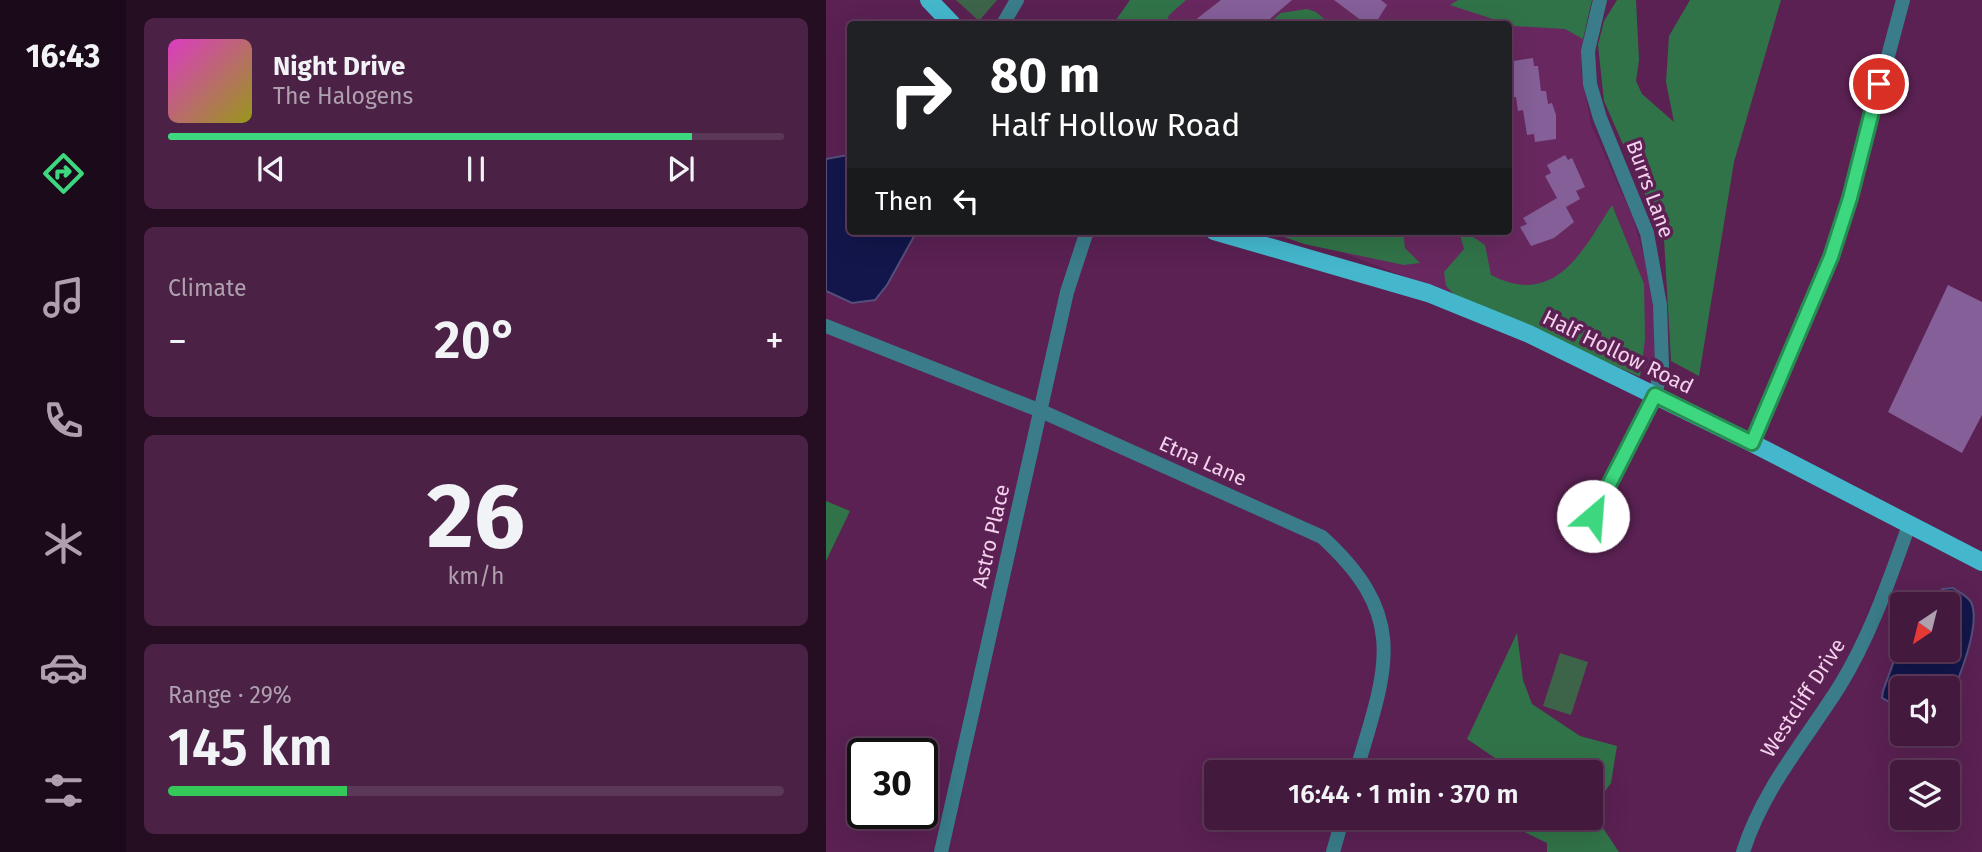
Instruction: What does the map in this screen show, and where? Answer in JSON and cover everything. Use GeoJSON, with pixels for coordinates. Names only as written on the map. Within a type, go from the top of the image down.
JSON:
{"type":"FeatureCollection","features":[{"type":"Feature","properties":{"kind":"main road"},"geometry":{"type":"LineString","coordinates":[[929,0],[948,21]]}},
{"type":"Feature","properties":{"kind":"main road","name":"Half Hollow Road"},"geometry":{"type":"LineString","coordinates":[[1229,235],[1324,261],[1462,305],[1529,334],[1752,443],[1982,562]]}},
{"type":"Feature","properties":{"kind":"street"},"geometry":{"type":"LineString","coordinates":[[1005,21],[1017,0]]}},
{"type":"Feature","properties":{"kind":"street","name":"Burrs Lane"},"geometry":{"type":"LineString","coordinates":[[1593,516],[1655,395],[1662,374],[1660,305],[1650,247],[1636,202],[1600,118],[1590,84],[1588,51],[1600,0]]}},
{"type":"Feature","properties":{"kind":"street"},"geometry":{"type":"LineString","coordinates":[[1752,443],[1831,257],[1850,198],[1903,0]]}},
{"type":"Feature","properties":{"kind":"street","name":"Astro Place"},"geometry":{"type":"LineString","coordinates":[[941,852],[1067,292],[1086,235]]}},
{"type":"Feature","properties":{"kind":"street","name":"Etna Lane"},"geometry":{"type":"LineString","coordinates":[[826,326],[1041,411],[1322,537],[1352,564],[1373,596],[1384,639],[1382,681],[1359,760]]}},
{"type":"Feature","properties":{"kind":"street","name":"Westcliff Drive"},"geometry":{"type":"LineString","coordinates":[[1742,852],[1753,821],[1781,770],[1859,652],[1909,526]]}},
{"type":"Feature","properties":{"kind":"street"},"geometry":{"type":"LineString","coordinates":[[1333,852],[1339,830]]}},
{"type":"Feature","properties":{"kind":"shaded area"},"geometry":{"type":"Polygon","coordinates":[[[1142,0],[1592,0],[1584,28],[1581,72],[1591,124],[1633,218],[1647,268],[1654,319],[1657,374],[1297,235],[1512,235],[1512,21],[1128,21],[1142,0]]]}},
{"type":"Feature","properties":{"kind":"shaded area"},"geometry":{"type":"Polygon","coordinates":[[[847,155],[847,235],[915,235],[887,285],[875,300],[852,303],[826,291],[826,159],[847,155]]]}},
{"type":"Feature","properties":{"kind":"shaded area"},"geometry":{"type":"Polygon","coordinates":[[[1953,588],[1959,592],[1939,592],[1953,588]]]}},
{"type":"Feature","properties":{"kind":"shaded area"},"geometry":{"type":"Polygon","coordinates":[[[1960,593],[1965,596],[1971,602],[1974,612],[1971,639],[1959,676],[1890,676],[1890,702],[1882,698],[1894,662],[1960,662],[1960,593]]]}},
{"type":"Feature","properties":{"kind":"green space"},"geometry":{"type":"Polygon","coordinates":[[[956,0],[997,0],[979,21],[956,0]]]}},
{"type":"Feature","properties":{"kind":"green space"},"geometry":{"type":"Polygon","coordinates":[[[1130,0],[1186,0],[1169,15],[1167,21],[1115,21],[1130,0]]]}},
{"type":"Feature","properties":{"kind":"green space"},"geometry":{"type":"Polygon","coordinates":[[[1458,0],[1592,0],[1583,39],[1565,29],[1514,26],[1512,21],[1499,21],[1450,5],[1458,0]]]}},
{"type":"Feature","properties":{"kind":"green space"},"geometry":{"type":"Polygon","coordinates":[[[1617,0],[1636,0],[1639,60],[1636,81],[1642,94],[1674,122],[1666,82],[1669,36],[1690,0],[1781,0],[1734,162],[1699,376],[1671,361],[1664,238],[1604,101],[1598,45],[1604,21],[1617,0]]]}},
{"type":"Feature","properties":{"kind":"green space"},"geometry":{"type":"Polygon","coordinates":[[[1307,9],[1316,12],[1326,21],[1272,21],[1281,13],[1307,9]]]}},
{"type":"Feature","properties":{"kind":"green space"},"geometry":{"type":"Polygon","coordinates":[[[1612,205],[1644,284],[1645,339],[1640,377],[1456,296],[1446,286],[1444,272],[1464,249],[1460,235],[1470,235],[1485,245],[1491,275],[1513,283],[1533,285],[1549,280],[1564,270],[1589,240],[1612,205]]]}},
{"type":"Feature","properties":{"kind":"green space"},"geometry":{"type":"Polygon","coordinates":[[[1278,235],[1403,235],[1405,248],[1420,263],[1404,265],[1304,244],[1278,235]]]}},
{"type":"Feature","properties":{"kind":"green space"},"geometry":{"type":"Polygon","coordinates":[[[826,501],[850,511],[826,561],[826,501]]]}},
{"type":"Feature","properties":{"kind":"green space"},"geometry":{"type":"Polygon","coordinates":[[[1517,633],[1523,680],[1532,704],[1580,736],[1617,746],[1611,783],[1603,794],[1603,760],[1498,760],[1467,739],[1517,633]]]}},
{"type":"Feature","properties":{"kind":"green space"},"geometry":{"type":"Polygon","coordinates":[[[1560,653],[1588,662],[1571,715],[1543,706],[1560,653]]]}},
{"type":"Feature","properties":{"kind":"green space"},"geometry":{"type":"Polygon","coordinates":[[[1603,828],[1619,852],[1547,852],[1547,843],[1520,830],[1603,828]]]}},
{"type":"Feature","properties":{"kind":"building"},"geometry":{"type":"Polygon","coordinates":[[[1221,0],[1292,0],[1268,21],[1194,21],[1221,0]]]}},
{"type":"Feature","properties":{"kind":"building"},"geometry":{"type":"Polygon","coordinates":[[[1334,0],[1381,0],[1387,5],[1377,21],[1362,21],[1334,0]]]}},
{"type":"Feature","properties":{"kind":"building"},"geometry":{"type":"Polygon","coordinates":[[[1533,58],[1534,66],[1538,66],[1541,91],[1546,91],[1548,104],[1552,103],[1556,115],[1556,139],[1535,142],[1534,134],[1527,135],[1523,110],[1518,111],[1516,97],[1513,97],[1513,61],[1533,58]]]}},
{"type":"Feature","properties":{"kind":"building"},"geometry":{"type":"Polygon","coordinates":[[[1565,155],[1568,160],[1572,158],[1585,187],[1576,191],[1580,199],[1566,207],[1574,222],[1554,238],[1531,246],[1520,227],[1527,224],[1523,218],[1557,198],[1545,176],[1551,173],[1547,165],[1565,155]]]}},
{"type":"Feature","properties":{"kind":"building"},"geometry":{"type":"Polygon","coordinates":[[[1948,285],[1982,302],[1982,415],[1962,453],[1888,412],[1948,285]]]}},
{"type":"Feature","properties":{"kind":"route"},"geometry":{"type":"LineString","coordinates":[[1593,516],[1655,395],[1752,443],[1831,257],[1850,198],[1879,84]]}}]}
